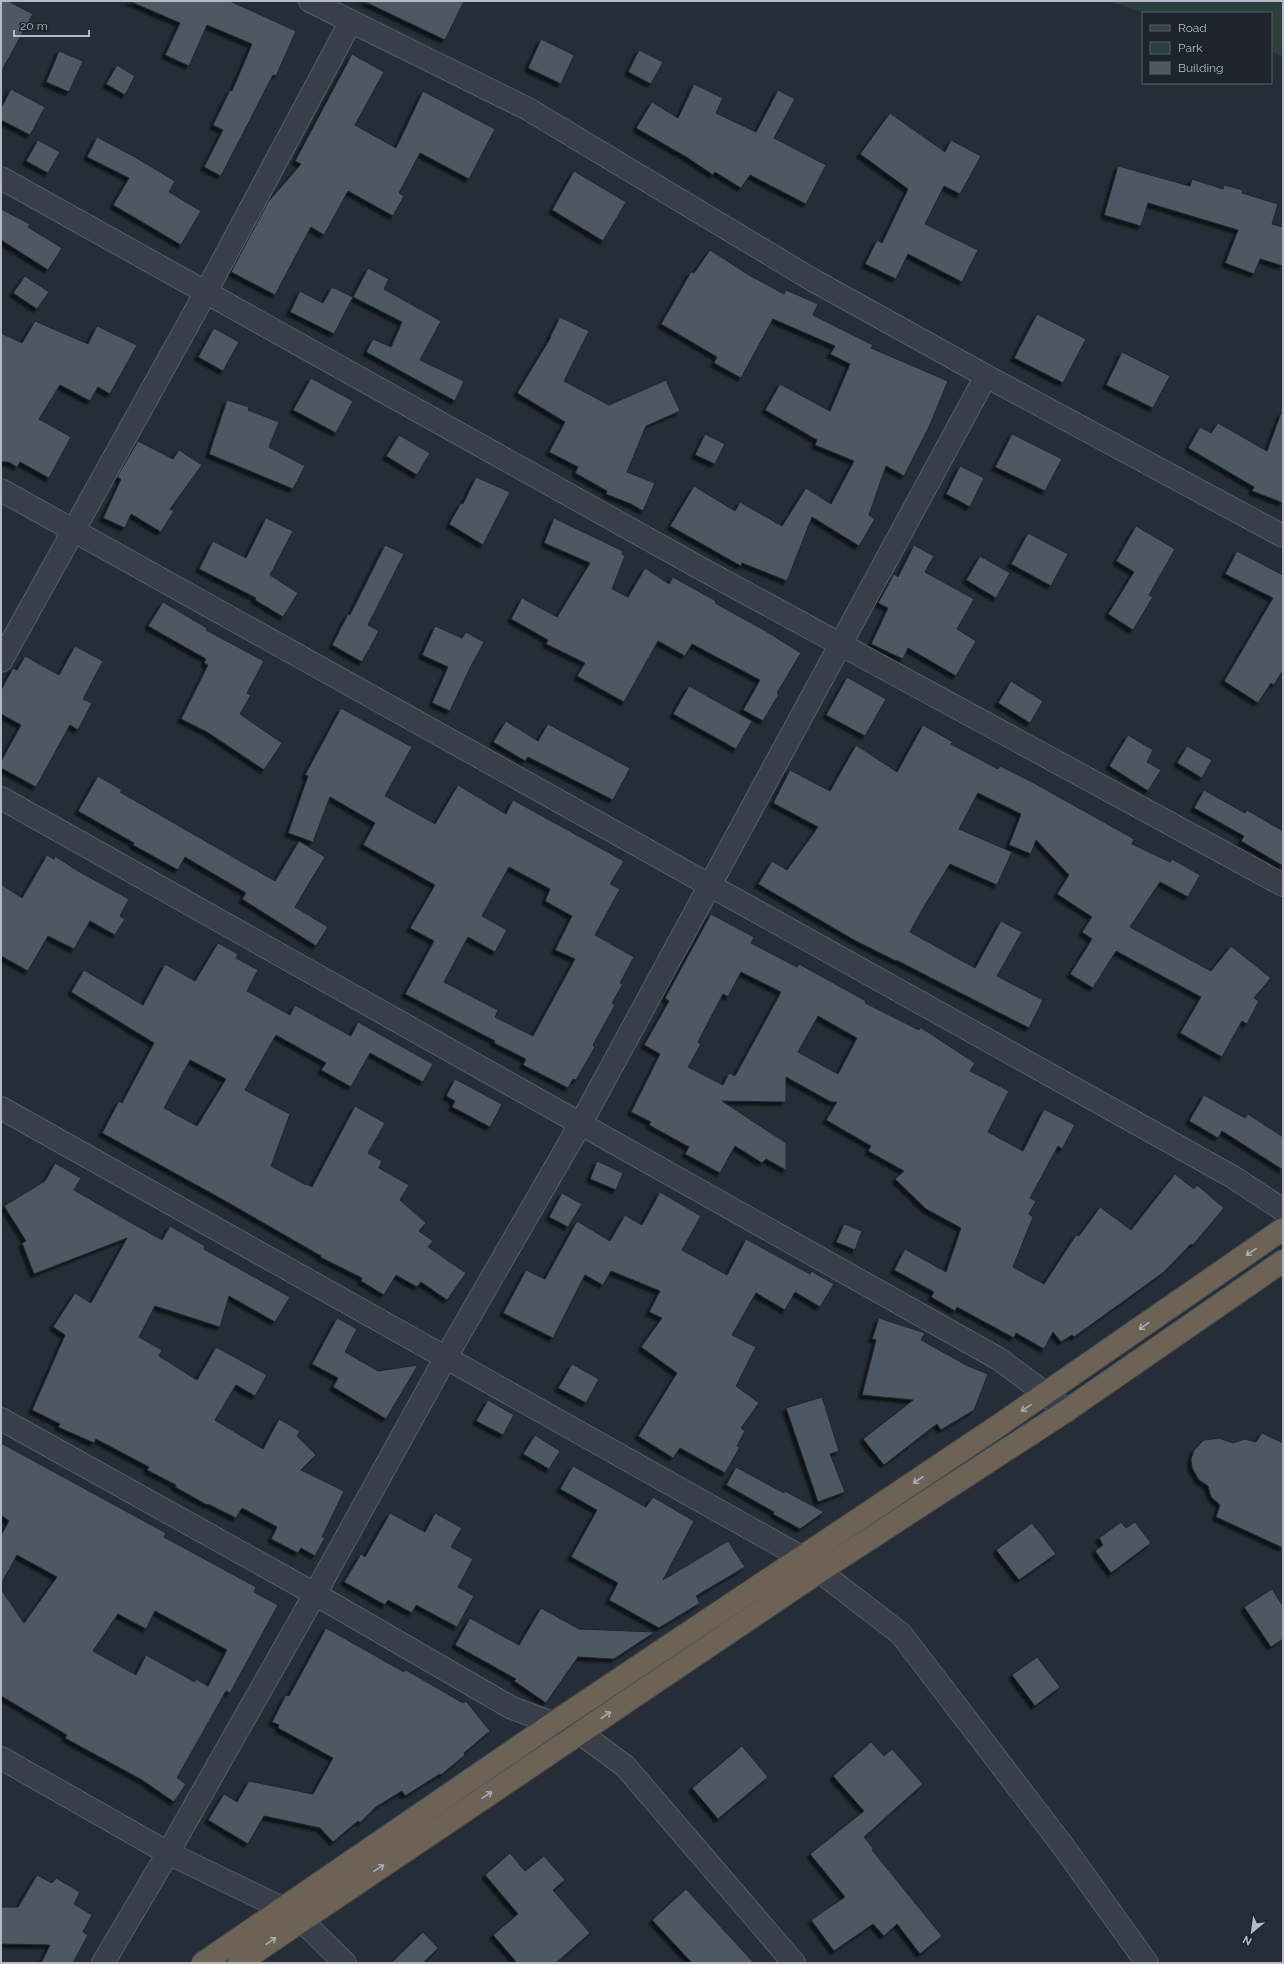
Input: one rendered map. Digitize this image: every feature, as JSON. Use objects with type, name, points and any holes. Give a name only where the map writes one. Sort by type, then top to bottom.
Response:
[{"type":"highway","points":[[203,1963],[552,1724],[1046,1394],[1283,1229]]},
{"type":"highway","points":[[239,1963],[820,1571],[1066,1411],[1283,1261]]},
{"type":"street","points":[[310,1],[528,109],[812,279],[986,376],[1283,536]]},
{"type":"street","points":[[1,661],[206,292],[351,21]]},
{"type":"street","points":[[1,178],[842,644],[1283,885]]},
{"type":"street","points":[[103,1963],[168,1853],[315,1594],[446,1357],[581,1123],[711,886],[986,376]]},
{"type":"street","points":[[1,490],[1233,1177],[1283,1210]]},
{"type":"street","points":[[1,798],[999,1359],[1066,1411]]},
{"type":"street","points":[[1,1108],[800,1557],[820,1571],[901,1634],[1064,1846],[1147,1963]]},
{"type":"street","points":[[1,1418],[315,1594],[512,1708],[552,1724],[580,1732],[625,1766],[794,1963]]},
{"type":"street","points":[[1,1758],[168,1853],[282,1908],[301,1920],[345,1963]]},
{"type":"green space","points":[[1108,1],[1283,1],[1283,56],[1272,52],[1272,12],[1144,12]]},
{"type":"building","points":[[1,1],[8,1],[33,14],[1,72]]},
{"type":"building","points":[[129,1],[230,1],[296,31],[276,76],[273,75],[221,176],[204,167],[223,130],[213,125],[230,90],[232,91],[252,44],[207,25],[189,66],[165,55],[180,23]]},
{"type":"building","points":[[363,1],[464,1],[445,40]]},
{"type":"building","points":[[541,39],[574,55],[561,84],[528,68]]},
{"type":"building","points":[[639,50],[663,62],[651,84],[628,72]]},
{"type":"building","points":[[59,51],[83,61],[69,92],[46,82]]},
{"type":"building","points":[[352,54],[384,72],[355,125],[396,148],[423,91],[495,129],[469,179],[420,153],[399,193],[404,196],[393,216],[348,191],[324,235],[311,227],[275,295],[231,272],[268,202],[301,164],[295,161]]},
{"type":"building","points":[[117,65],[135,76],[125,95],[106,84]]},
{"type":"building","points":[[694,84],[723,98],[716,113],[756,132],[778,90],[795,99],[774,138],[826,165],[806,204],[750,175],[741,188],[715,172],[713,175],[688,158],[636,128],[652,102],[678,118]]},
{"type":"building","points":[[11,89],[45,107],[30,135],[1,120],[1,108]]},
{"type":"building","points":[[890,113],[945,152],[951,140],[981,156],[960,194],[944,186],[925,224],[978,250],[962,282],[908,254],[896,279],[865,264],[877,240],[882,243],[908,189],[860,154]]},
{"type":"building","points":[[97,137],[135,157],[175,181],[169,192],[201,211],[181,245],[113,205],[129,178],[87,157]]},
{"type":"building","points":[[38,140],[60,152],[48,173],[26,161]]},
{"type":"building","points":[[1118,166],[1190,186],[1192,179],[1223,189],[1224,185],[1243,190],[1242,193],[1278,204],[1272,224],[1283,227],[1283,266],[1260,259],[1254,274],[1225,263],[1238,230],[1148,203],[1141,226],[1104,215]]},
{"type":"building","points":[[574,171],[626,202],[603,241],[552,210]]},
{"type":"building","points":[[1,209],[30,224],[28,227],[62,248],[48,270],[1,240]]},
{"type":"building","points":[[710,250],[749,275],[784,294],[786,290],[818,304],[813,315],[873,345],[871,348],[948,381],[929,427],[904,476],[886,466],[869,515],[875,519],[859,546],[812,517],[787,581],[742,563],[741,566],[670,526],[694,486],[735,511],[740,502],[782,526],[806,488],[831,504],[854,461],[815,445],[817,440],[765,410],[780,384],[830,411],[850,364],[830,354],[835,346],[773,319],[741,378],[714,363],[717,357],[661,324],[691,272],[694,273]]},
{"type":"building","points":[[368,268],[389,279],[384,289],[441,321],[420,360],[464,381],[455,401],[366,352],[373,339],[391,347],[402,322],[353,297]]},
{"type":"building","points":[[25,276],[49,292],[37,309],[13,293]]},
{"type":"building","points":[[332,287],[353,297],[334,334],[290,312],[300,291],[323,303]]},
{"type":"building","points":[[1037,314],[1086,339],[1063,383],[1014,358]]},
{"type":"building","points":[[560,317],[589,331],[564,381],[609,405],[666,380],[680,411],[646,426],[627,472],[655,483],[643,511],[631,504],[606,494],[607,491],[575,473],[578,467],[549,452],[565,422],[517,393],[551,337]]},
{"type":"building","points":[[35,321],[88,344],[97,326],[137,345],[110,394],[98,387],[90,401],[60,385],[39,419],[71,437],[49,478],[20,462],[17,467],[8,462],[1,462],[1,333],[22,343]]},
{"type":"building","points":[[214,328],[239,342],[223,371],[198,357]]},
{"type":"building","points":[[1122,352],[1170,376],[1153,408],[1106,385]]},
{"type":"building","points":[[311,378],[353,401],[336,433],[293,410]]},
{"type":"building","points":[[227,400],[249,407],[248,410],[279,422],[269,447],[305,466],[293,489],[209,454]]},
{"type":"building","points":[[1281,413],[1283,413],[1283,503],[1252,491],[1254,487],[1188,448],[1200,427],[1211,433],[1218,423],[1267,451]]},
{"type":"building","points":[[705,434],[725,444],[715,464],[695,455]]},
{"type":"building","points":[[1012,434],[1062,459],[1045,491],[995,467]]},
{"type":"building","points":[[399,435],[430,453],[417,475],[386,456]]},
{"type":"building","points":[[138,441],[173,459],[179,450],[202,465],[170,509],[174,511],[161,532],[131,514],[125,528],[103,518],[121,479],[117,477]]},
{"type":"building","points":[[960,466],[984,478],[970,507],[946,494]]},
{"type":"building","points":[[476,477],[510,492],[483,545],[449,524],[461,503],[463,504]]},
{"type":"building","points":[[266,518],[293,531],[270,575],[298,593],[283,617],[255,600],[256,598],[199,569],[213,541],[246,558]]},
{"type":"building","points":[[554,518],[623,551],[622,554],[625,556],[612,589],[628,597],[645,568],[669,584],[673,577],[716,601],[715,603],[764,630],[801,653],[777,693],[779,694],[763,721],[743,710],[760,680],[692,644],[685,656],[658,641],[624,702],[577,676],[585,663],[546,644],[548,640],[511,619],[522,598],[557,617],[590,563],[544,543]]},
{"type":"building","points":[[1136,526],[1175,549],[1149,595],[1153,597],[1133,630],[1108,614],[1134,572],[1116,561]]},
{"type":"building","points":[[1028,533],[1068,554],[1051,586],[1011,564]]},
{"type":"building","points":[[385,545],[404,554],[368,625],[379,631],[362,662],[332,645],[348,614],[350,615]]},
{"type":"building","points":[[914,545],[934,556],[925,572],[974,599],[957,629],[976,641],[956,676],[908,648],[903,659],[871,644],[888,608],[878,603],[894,574],[898,577]]},
{"type":"building","points":[[1237,551],[1283,575],[1283,670],[1274,685],[1271,683],[1258,703],[1224,681],[1273,598],[1225,574]]},
{"type":"building","points":[[980,556],[1010,573],[996,598],[966,580]]},
{"type":"building","points":[[163,602],[207,628],[206,630],[264,661],[247,693],[251,695],[240,714],[282,743],[264,770],[207,732],[181,719],[208,665],[204,663],[206,659],[148,626]]},
{"type":"building","points":[[435,626],[462,638],[466,632],[484,642],[450,711],[432,703],[448,667],[422,655]]},
{"type":"building","points":[[75,646],[103,661],[83,699],[92,703],[78,730],[70,725],[36,787],[1,768],[1,761],[21,725],[1,714],[1,690],[13,668],[17,670],[25,656],[59,675]]},
{"type":"building","points":[[847,677],[886,699],[865,736],[826,715]]},
{"type":"building","points":[[1011,681],[1043,701],[1030,723],[998,703]]},
{"type":"building","points":[[689,686],[752,721],[736,749],[673,714]]},
{"type":"building","points":[[341,708],[412,747],[385,796],[435,824],[458,785],[506,814],[513,800],[624,861],[610,884],[620,889],[595,935],[634,957],[620,983],[623,984],[612,1003],[615,1005],[593,1045],[595,1047],[576,1080],[573,1079],[568,1088],[523,1065],[526,1059],[494,1043],[495,1041],[405,994],[434,941],[410,928],[435,885],[363,845],[375,823],[330,797],[313,842],[288,833],[308,776],[305,775]],"holes":[[[509,867],[550,889],[545,901],[572,916],[555,950],[575,959],[533,1036],[495,1017],[498,1010],[444,982],[468,937],[495,952],[507,930],[482,916]]]},
{"type":"building","points":[[506,721],[538,741],[548,724],[630,768],[613,800],[528,757],[525,761],[493,742]]},
{"type":"building","points":[[923,725],[953,742],[951,744],[998,769],[1000,766],[1034,783],[1134,839],[1132,844],[1170,862],[1172,859],[1200,875],[1188,897],[1160,882],[1130,927],[1211,971],[1231,946],[1271,978],[1254,998],[1259,1001],[1247,1024],[1242,1021],[1222,1057],[1180,1033],[1201,997],[1116,951],[1093,988],[1070,974],[1092,939],[1082,932],[1092,917],[1057,894],[1069,875],[1036,840],[1031,854],[1009,845],[1021,814],[978,793],[959,829],[1012,852],[997,885],[950,864],[910,932],[975,968],[1001,921],[1022,932],[997,976],[1043,1000],[1029,1028],[854,940],[758,884],[772,861],[787,870],[818,827],[773,803],[790,770],[830,791],[856,745],[897,772]]},
{"type":"building","points":[[1128,735],[1153,750],[1147,762],[1161,770],[1148,791],[1109,766]]},
{"type":"building","points":[[1187,746],[1212,760],[1202,778],[1177,763]]},
{"type":"building","points":[[98,776],[122,790],[120,792],[275,881],[299,841],[325,857],[295,907],[328,927],[316,946],[242,899],[246,893],[185,857],[178,870],[133,845],[134,843],[78,811]]},
{"type":"building","points":[[1204,790],[1245,813],[1247,810],[1283,831],[1283,866],[1241,841],[1244,836],[1194,808]]},
{"type":"building","points":[[47,855],[54,859],[55,856],[78,871],[129,899],[120,916],[125,919],[115,935],[90,921],[74,949],[48,936],[28,971],[1,956],[1,884],[22,898]]},
{"type":"building","points":[[711,914],[754,937],[751,943],[797,967],[799,964],[866,1001],[865,1003],[919,1030],[920,1027],[975,1063],[970,1071],[1009,1091],[988,1132],[1023,1151],[1044,1109],[1075,1125],[1062,1149],[1058,1146],[1030,1198],[1036,1201],[1029,1214],[1033,1217],[1013,1267],[1044,1284],[1076,1235],[1079,1236],[1100,1207],[1131,1230],[1175,1174],[1194,1189],[1197,1185],[1224,1208],[1193,1245],[1191,1244],[1164,1272],[1074,1337],[1072,1335],[1061,1342],[1053,1332],[1044,1349],[1016,1333],[1014,1338],[957,1307],[955,1311],[931,1297],[934,1292],[894,1270],[905,1249],[946,1272],[961,1228],[926,1209],[895,1179],[904,1171],[868,1151],[871,1146],[826,1120],[837,1102],[831,1102],[786,1077],[786,1102],[722,1101],[786,1143],[786,1170],[766,1159],[762,1163],[735,1146],[720,1173],[685,1154],[689,1147],[649,1125],[651,1122],[631,1112],[660,1054],[644,1045],[669,1001],[665,998]],"holes":[[[741,972],[781,992],[735,1076],[729,1073],[723,1085],[688,1067],[701,1044],[698,1042],[723,994],[728,997]],[[818,1016],[857,1038],[838,1074],[798,1052]]]},
{"type":"building","points":[[218,943],[238,954],[236,958],[258,970],[247,991],[290,1015],[295,1005],[351,1036],[358,1022],[433,1064],[423,1082],[370,1053],[351,1087],[321,1070],[326,1063],[276,1035],[245,1090],[290,1114],[271,1166],[312,1187],[355,1106],[385,1123],[368,1153],[382,1161],[379,1168],[409,1185],[400,1200],[426,1223],[419,1231],[433,1241],[428,1247],[466,1273],[447,1300],[421,1282],[417,1287],[396,1275],[384,1295],[361,1281],[362,1278],[320,1257],[321,1256],[220,1198],[102,1133],[119,1101],[122,1103],[154,1043],[71,992],[84,970],[143,1005],[165,964],[195,981]],"holes":[[[190,1060],[226,1079],[197,1126],[164,1108]]]},
{"type":"building","points":[[455,1079],[502,1104],[490,1127],[452,1107],[455,1101],[446,1096]]},
{"type":"building","points":[[1204,1095],[1245,1118],[1248,1114],[1283,1137],[1283,1170],[1222,1131],[1218,1138],[1189,1121]]},
{"type":"building","points":[[597,1161],[623,1173],[616,1190],[590,1179]]},
{"type":"building","points":[[55,1163],[81,1178],[74,1190],[107,1209],[162,1240],[170,1226],[205,1246],[204,1249],[290,1297],[275,1322],[229,1296],[220,1327],[155,1306],[139,1337],[162,1350],[159,1356],[197,1380],[216,1347],[267,1375],[255,1396],[236,1385],[215,1420],[263,1449],[279,1419],[300,1431],[297,1436],[316,1455],[301,1470],[344,1491],[322,1537],[325,1538],[315,1556],[301,1548],[298,1553],[271,1539],[277,1527],[242,1508],[236,1518],[208,1504],[207,1505],[175,1487],[176,1485],[147,1470],[149,1467],[96,1439],[94,1443],[58,1427],[60,1424],[32,1410],[65,1335],[53,1327],[75,1293],[91,1303],[127,1238],[34,1274],[22,1243],[26,1241],[4,1206],[45,1181]]},
{"type":"building","points":[[660,1192],[701,1216],[682,1250],[727,1275],[746,1239],[810,1274],[811,1271],[834,1284],[820,1307],[795,1292],[785,1310],[756,1293],[732,1335],[756,1347],[736,1386],[759,1403],[741,1428],[745,1431],[737,1446],[740,1447],[725,1473],[680,1448],[673,1458],[638,1436],[677,1373],[641,1347],[662,1318],[649,1312],[660,1291],[611,1271],[603,1285],[585,1275],[553,1338],[503,1313],[526,1270],[545,1279],[577,1221],[610,1241],[625,1215],[642,1225]]},
{"type":"building","points":[[562,1193],[582,1204],[568,1227],[549,1217]]},
{"type":"building","points":[[844,1224],[862,1231],[855,1250],[836,1242]]},
{"type":"building","points":[[337,1318],[357,1329],[345,1352],[378,1371],[418,1365],[386,1419],[333,1387],[338,1378],[312,1364]]},
{"type":"building","points":[[879,1318],[925,1333],[921,1340],[968,1366],[988,1374],[974,1410],[941,1430],[937,1424],[884,1465],[863,1439],[913,1400],[862,1395],[876,1340],[872,1339]]},
{"type":"building","points":[[572,1364],[599,1379],[586,1403],[558,1388]]},
{"type":"building","points":[[822,1397],[839,1451],[830,1454],[845,1492],[818,1502],[786,1408]]},
{"type":"building","points":[[488,1400],[514,1415],[503,1435],[476,1421]]},
{"type":"building","points":[[1262,1433],[1283,1443],[1283,1548],[1216,1517],[1220,1505],[1211,1497],[1208,1486],[1199,1480],[1192,1468],[1191,1459],[1194,1450],[1204,1440],[1219,1438],[1233,1443],[1245,1439],[1256,1442]]},
{"type":"building","points":[[535,1435],[560,1451],[549,1469],[523,1454]]},
{"type":"building","points":[[1,1443],[166,1533],[164,1537],[256,1587],[254,1592],[278,1605],[230,1693],[226,1691],[177,1778],[186,1784],[174,1802],[142,1780],[65,1738],[67,1735],[1,1696],[1,1589],[24,1623],[57,1577],[17,1555],[1,1584],[1,1535],[9,1521],[1,1515]],"holes":[[[155,1611],[227,1650],[208,1686],[196,1679],[195,1682],[146,1655],[136,1675],[93,1651],[118,1614],[146,1629]]]},
{"type":"building","points":[[573,1466],[646,1507],[653,1497],[694,1521],[663,1580],[728,1541],[745,1567],[696,1596],[700,1603],[659,1628],[609,1600],[618,1583],[571,1557],[597,1510],[560,1489]]},
{"type":"building","points":[[736,1467],[784,1493],[785,1491],[824,1512],[800,1529],[773,1514],[774,1512],[726,1485]]},
{"type":"building","points":[[390,1513],[425,1532],[435,1513],[462,1528],[451,1547],[473,1559],[458,1587],[474,1596],[457,1627],[416,1605],[412,1613],[388,1600],[385,1605],[344,1582],[361,1554],[365,1557]]},
{"type":"building","points":[[1121,1522],[1126,1528],[1135,1522],[1151,1543],[1111,1573],[1095,1551],[1103,1545],[1099,1538]]},
{"type":"building","points":[[1032,1523],[1056,1554],[1019,1580],[996,1550]]},
{"type":"building","points":[[1272,1589],[1283,1606],[1283,1639],[1271,1647],[1244,1607]]},
{"type":"building","points":[[541,1608],[579,1629],[655,1632],[614,1659],[578,1657],[546,1703],[514,1681],[516,1679],[455,1645],[470,1618],[519,1645]]},
{"type":"building","points":[[326,1628],[404,1672],[406,1670],[463,1703],[466,1701],[490,1731],[441,1775],[440,1774],[405,1796],[402,1791],[376,1807],[360,1823],[358,1821],[333,1842],[320,1828],[264,1816],[248,1844],[208,1820],[224,1794],[237,1802],[249,1781],[313,1794],[333,1758],[278,1728],[279,1725],[272,1722],[286,1695],[289,1696]]},
{"type":"building","points":[[1037,1657],[1060,1687],[1035,1706],[1012,1675]]},
{"type":"building","points":[[871,1742],[884,1756],[892,1749],[923,1784],[864,1837],[873,1848],[872,1850],[942,1936],[920,1954],[897,1924],[884,1936],[873,1924],[834,1951],[811,1920],[845,1897],[810,1854],[864,1811],[833,1776]]},
{"type":"building","points":[[742,1746],[768,1777],[718,1819],[692,1788]]},
{"type":"building","points":[[510,1853],[525,1871],[544,1856],[565,1880],[553,1890],[590,1933],[556,1963],[517,1963],[493,1935],[518,1914],[485,1875]]},
{"type":"building","points":[[37,1875],[52,1883],[56,1878],[80,1892],[74,1904],[92,1915],[83,1932],[88,1935],[73,1963],[41,1963],[50,1945],[1,1944],[1,1907],[18,1907]]},
{"type":"building","points":[[686,1889],[754,1963],[692,1963],[652,1920]]},
{"type":"building","points":[[423,1932],[438,1948],[423,1963],[391,1963]]}]
